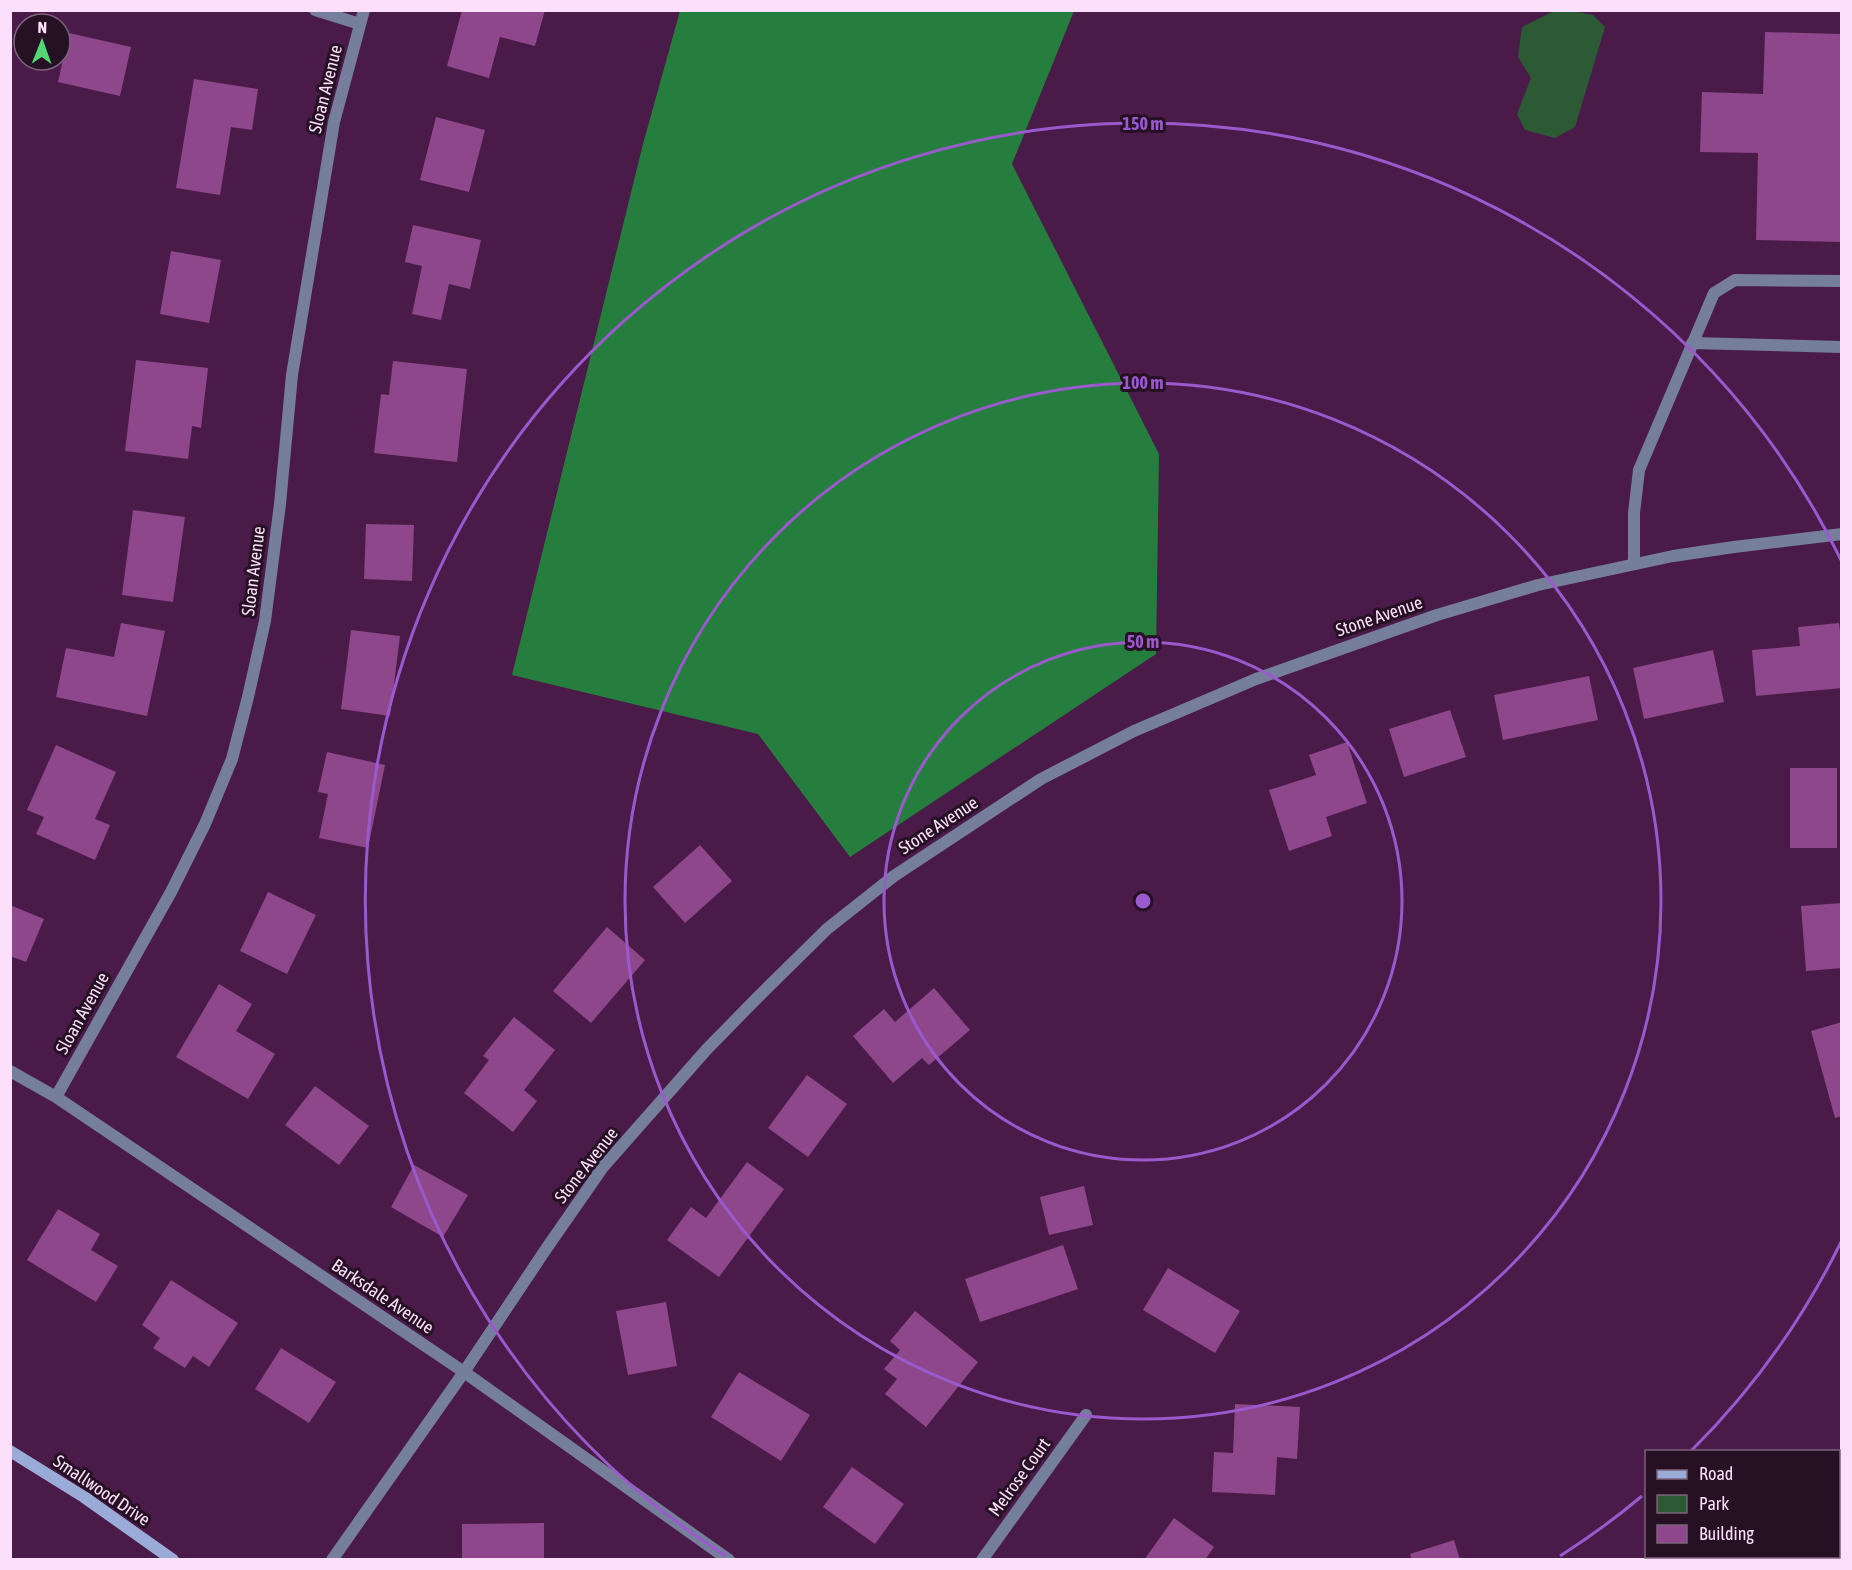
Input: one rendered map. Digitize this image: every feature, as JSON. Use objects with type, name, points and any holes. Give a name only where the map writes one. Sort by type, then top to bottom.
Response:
[{"type":"main road","name":"Smallwood Drive","points":[[10,1451],[84,1497],[173,1560]]},
{"type":"street","points":[[315,10],[360,24]]},
{"type":"street","name":"Sloan Avenue","points":[[56,1097],[171,892],[205,824],[232,759],[266,621],[292,375],[334,122],[364,10]]},
{"type":"street","points":[[1634,564],[1634,513],[1639,470],[1713,292],[1734,280],[1842,281]]},
{"type":"street","points":[[1692,343],[1842,347]]},
{"type":"street","name":"Stone Avenue","points":[[332,1560],[464,1372],[603,1167],[707,1049],[759,996],[827,929],[894,876],[1041,779],[1134,731],[1256,679],[1437,615],[1538,585],[1634,564],[1734,547],[1842,534]]},
{"type":"street","name":"Barksdale Avenue","points":[[10,1071],[56,1097],[464,1372],[729,1560]]},
{"type":"street","name":"Melrose Court","points":[[982,1560],[1086,1415]]},
{"type":"green space","points":[[680,11],[1074,11],[1012,164],[1159,454],[1156,654],[850,857],[758,734],[512,675],[643,144]]},
{"type":"green space","points":[[1554,11],[1572,11],[1593,15],[1605,27],[1575,127],[1555,138],[1525,130],[1517,114],[1531,78],[1518,57],[1522,27]]},
{"type":"building","points":[[462,10],[545,10],[535,46],[500,37],[489,78],[447,66]]},
{"type":"building","points":[[1765,32],[1842,34],[1842,242],[1756,240],[1758,153],[1700,152],[1702,92],[1763,94]]},
{"type":"building","points":[[72,34],[131,47],[120,96],[58,82],[60,72],[72,72]]},
{"type":"building","points":[[194,79],[258,89],[252,130],[231,127],[220,195],[176,188]]},
{"type":"building","points":[[436,117],[485,130],[469,192],[420,180]]},
{"type":"building","points":[[413,225],[481,240],[470,289],[449,284],[441,320],[412,314],[422,266],[405,262]]},
{"type":"building","points":[[171,251],[221,260],[209,323],[160,314]]},
{"type":"building","points":[[136,360],[208,368],[201,428],[192,426],[188,459],[125,451]]},
{"type":"building","points":[[393,361],[467,369],[457,462],[374,453],[381,394],[389,395]]},
{"type":"building","points":[[133,510],[185,517],[173,602],[122,595]]},
{"type":"building","points":[[366,524],[414,525],[412,581],[364,579]]},
{"type":"building","points":[[121,623],[165,631],[147,716],[56,697],[66,648],[114,657]]},
{"type":"building","points":[[1839,623],[1842,648],[1842,688],[1756,696],[1752,650],[1800,646],[1798,627]]},
{"type":"building","points":[[351,630],[400,636],[390,716],[341,709]]},
{"type":"building","points":[[1713,650],[1724,702],[1644,719],[1633,668]]},
{"type":"building","points":[[1589,676],[1598,720],[1503,740],[1494,695]]},
{"type":"building","points":[[1450,710],[1466,757],[1404,777],[1389,729]]},
{"type":"building","points":[[1347,742],[1367,803],[1326,817],[1332,836],[1289,851],[1269,790],[1316,775],[1309,755]]},
{"type":"building","points":[[56,745],[116,772],[95,819],[110,825],[95,860],[36,834],[44,817],[27,810]]},
{"type":"building","points":[[327,752],[385,765],[368,848],[319,838],[328,794],[318,792]]},
{"type":"building","points":[[1790,768],[1837,768],[1837,848],[1790,848]]},
{"type":"building","points":[[700,845],[732,881],[685,923],[653,887]]},
{"type":"building","points":[[268,892],[316,915],[287,974],[240,951]]},
{"type":"building","points":[[1842,903],[1842,968],[1806,971],[1801,906]]},
{"type":"building","points":[[10,905],[44,919],[26,962],[10,956]]},
{"type":"building","points":[[607,927],[645,960],[591,1023],[553,991]]},
{"type":"building","points":[[219,984],[252,1004],[236,1031],[275,1054],[248,1099],[176,1057]]},
{"type":"building","points":[[934,988],[970,1030],[929,1065],[922,1058],[893,1083],[853,1036],[884,1009],[895,1022]]},
{"type":"building","points":[[514,1017],[555,1050],[524,1090],[537,1101],[513,1132],[464,1093],[489,1060],[483,1056]]},
{"type":"building","points":[[1842,1022],[1842,1116],[1835,1118],[1811,1031]]},
{"type":"building","points":[[807,1075],[847,1104],[808,1157],[768,1128]]},
{"type":"building","points":[[315,1086],[369,1126],[339,1165],[285,1125]]},
{"type":"building","points":[[747,1162],[784,1189],[719,1277],[667,1240],[691,1207],[706,1218]]},
{"type":"building","points":[[414,1165],[468,1195],[443,1237],[391,1207]]},
{"type":"building","points":[[1084,1186],[1093,1225],[1049,1235],[1040,1197]]},
{"type":"building","points":[[58,1209],[100,1234],[91,1250],[118,1266],[96,1302],[27,1260]]},
{"type":"building","points":[[1063,1245],[1078,1289],[980,1322],[965,1279]]},
{"type":"building","points":[[1168,1268],[1240,1311],[1215,1353],[1143,1310]]},
{"type":"building","points":[[171,1280],[238,1323],[209,1367],[193,1356],[185,1368],[153,1348],[160,1338],[142,1325]]},
{"type":"building","points":[[666,1302],[677,1366],[628,1375],[616,1311]]},
{"type":"building","points":[[915,1311],[978,1362],[926,1427],[885,1394],[897,1379],[884,1369],[900,1350],[890,1341]]},
{"type":"building","points":[[281,1348],[336,1382],[309,1423],[255,1389]]},
{"type":"building","points":[[739,1372],[810,1415],[781,1461],[711,1417]]},
{"type":"building","points":[[1235,1404],[1300,1407],[1297,1459],[1277,1457],[1275,1495],[1212,1492],[1214,1452],[1233,1453]]},
{"type":"building","points":[[852,1467],[904,1504],[875,1544],[823,1507]]},
{"type":"building","points":[[1174,1518],[1214,1547],[1205,1560],[1144,1560]]},
{"type":"building","points":[[544,1523],[544,1560],[462,1560],[462,1524]]},
{"type":"building","points":[[1454,1540],[1460,1560],[1412,1560],[1410,1554]]}]
